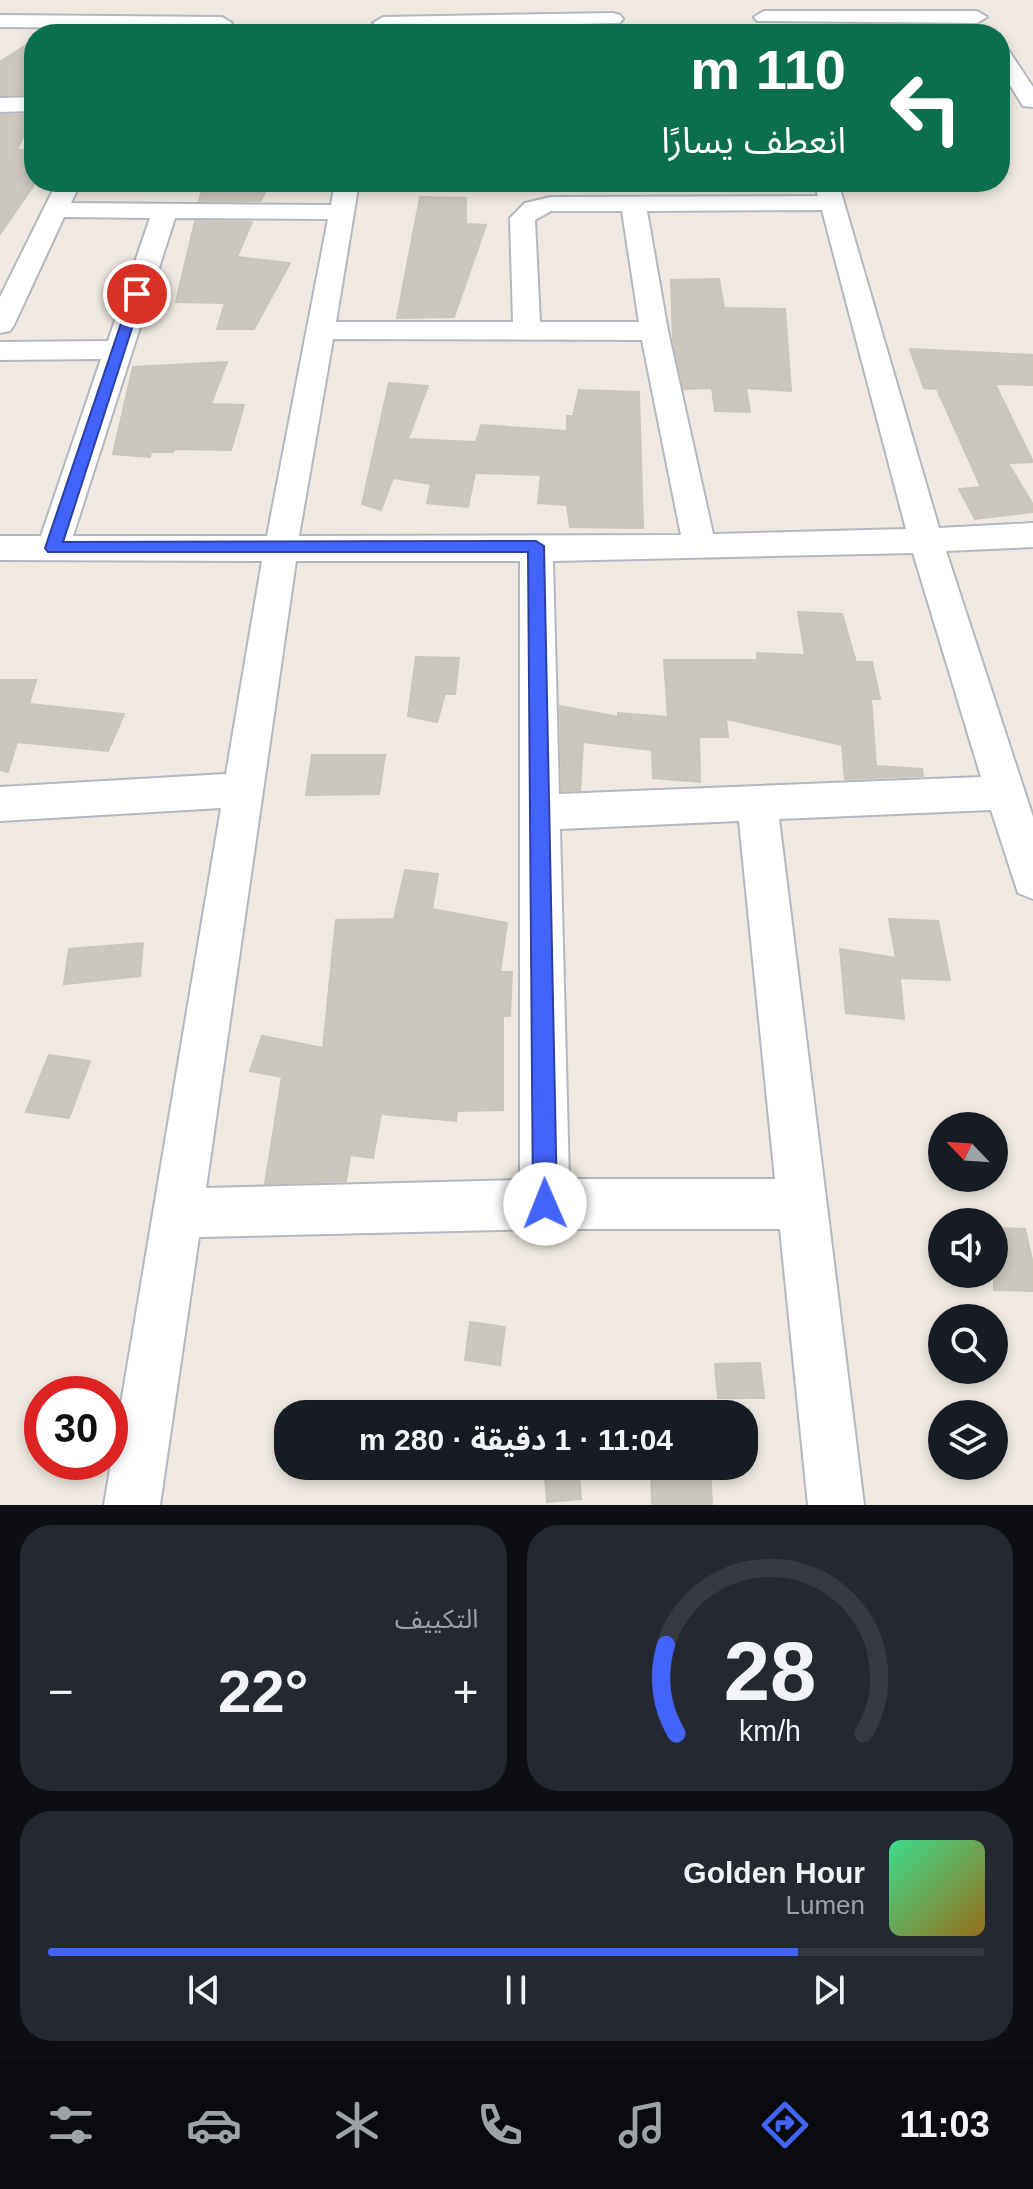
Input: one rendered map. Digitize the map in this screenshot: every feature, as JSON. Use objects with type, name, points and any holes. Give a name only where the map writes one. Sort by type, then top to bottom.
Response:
[{"type":"street","points":[[132,21],[141,0]]},
{"type":"street","points":[[222,24],[230,0]]},
{"type":"street","points":[[383,0],[383,24]]},
{"type":"street","points":[[764,17],[886,9],[977,17]]},
{"type":"street","points":[[419,24],[518,10],[613,18]]},
{"type":"street","points":[[0,21],[165,24]]},
{"type":"street","points":[[1010,56],[1033,57]]},
{"type":"street","points":[[1010,67],[1032,101]]},
{"type":"street","points":[[1010,101],[1032,101]]},
{"type":"street","points":[[0,105],[24,104]]},
{"type":"street","points":[[0,325],[64,192]]},
{"type":"street","points":[[527,332],[522,218],[534,208],[551,204],[633,204],[830,192],[926,541],[1003,793],[1033,880]]},
{"type":"street","points":[[56,210],[165,210],[343,197],[281,547],[132,1505]]},
{"type":"street","points":[[633,204],[654,331],[699,544]]},
{"type":"street","points":[[53,548],[165,210]]},
{"type":"street","points":[[319,330],[654,331]]},
{"type":"street","points":[[0,351],[118,350]]},
{"type":"street","points":[[0,548],[699,544],[926,541],[1033,535]]},
{"type":"street","points":[[536,546],[545,1204]]},
{"type":"street","points":[[0,804],[243,790]]},
{"type":"street","points":[[539,812],[1003,793]]},
{"type":"street","points":[[757,802],[836,1505]]},
{"type":"street","points":[[178,1213],[545,1204],[803,1204]]},
{"type":"building","points":[[24,46],[24,94],[0,95],[0,62]]},
{"type":"building","points":[[24,114],[24,135],[17,150],[24,150],[24,192],[29,192],[0,234],[0,115]]},
{"type":"building","points":[[201,192],[265,192],[261,201],[199,201]]},
{"type":"building","points":[[420,197],[466,198],[466,224],[486,225],[454,317],[397,318]]},
{"type":"building","points":[[195,221],[252,222],[237,257],[290,263],[254,329],[217,329],[225,303],[176,302]]},
{"type":"building","points":[[719,279],[724,308],[785,309],[791,391],[746,388],[750,412],[715,411],[712,388],[684,389],[673,340],[671,280]]},
{"type":"building","points":[[910,349],[1033,355],[1033,385],[995,384],[1033,462],[1008,463],[1033,505],[1033,512],[975,519],[959,489],[981,487],[937,389],[924,388]]},
{"type":"building","points":[[227,362],[211,404],[244,405],[231,450],[174,449],[173,452],[151,452],[150,457],[113,454],[133,367]]},
{"type":"building","points":[[389,383],[428,386],[408,439],[476,442],[481,425],[567,431],[567,416],[573,416],[579,390],[639,392],[643,528],[570,527],[567,505],[538,503],[541,475],[475,473],[468,507],[427,503],[431,484],[393,478],[381,510],[362,504]]},
{"type":"building","points":[[798,612],[842,614],[856,662],[872,662],[880,699],[871,699],[876,766],[922,769],[923,776],[845,779],[842,745],[726,719],[728,737],[699,737],[700,782],[653,778],[652,750],[583,742],[580,790],[562,791],[560,706],[618,717],[618,713],[668,717],[664,660],[757,660],[757,653],[805,655]]},
{"type":"building","points":[[416,657],[459,658],[455,694],[445,694],[437,722],[408,716]]},
{"type":"building","points":[[0,680],[36,680],[29,704],[124,714],[108,751],[17,742],[8,772],[0,770]]},
{"type":"building","points":[[312,755],[385,755],[379,794],[306,795]]},
{"type":"building","points":[[405,870],[438,874],[432,909],[507,923],[500,972],[512,972],[510,1016],[503,1016],[503,1110],[457,1111],[456,1121],[381,1114],[373,1158],[350,1155],[346,1181],[265,1184],[282,1077],[250,1071],[262,1036],[323,1048],[336,920],[394,919]]},
{"type":"building","points":[[889,919],[938,921],[950,980],[900,978],[904,1019],[846,1013],[840,949],[896,958]]},
{"type":"building","points":[[143,943],[140,976],[64,984],[69,949]]},
{"type":"building","points":[[49,1055],[90,1061],[69,1118],[26,1112]]},
{"type":"building","points":[[1008,1228],[1025,1229],[1033,1264],[1033,1291],[994,1290],[1008,1288]]},
{"type":"building","points":[[470,1322],[505,1327],[500,1365],[465,1360]]},
{"type":"building","points":[[760,1363],[764,1398],[718,1398],[715,1364]]},
{"type":"building","points":[[545,1480],[579,1480],[581,1499],[547,1502]]},
{"type":"building","points":[[651,1480],[711,1480],[712,1505],[652,1504]]},
{"type":"route","points":[[137,294],[53,548],[536,546],[545,1204]]}]
